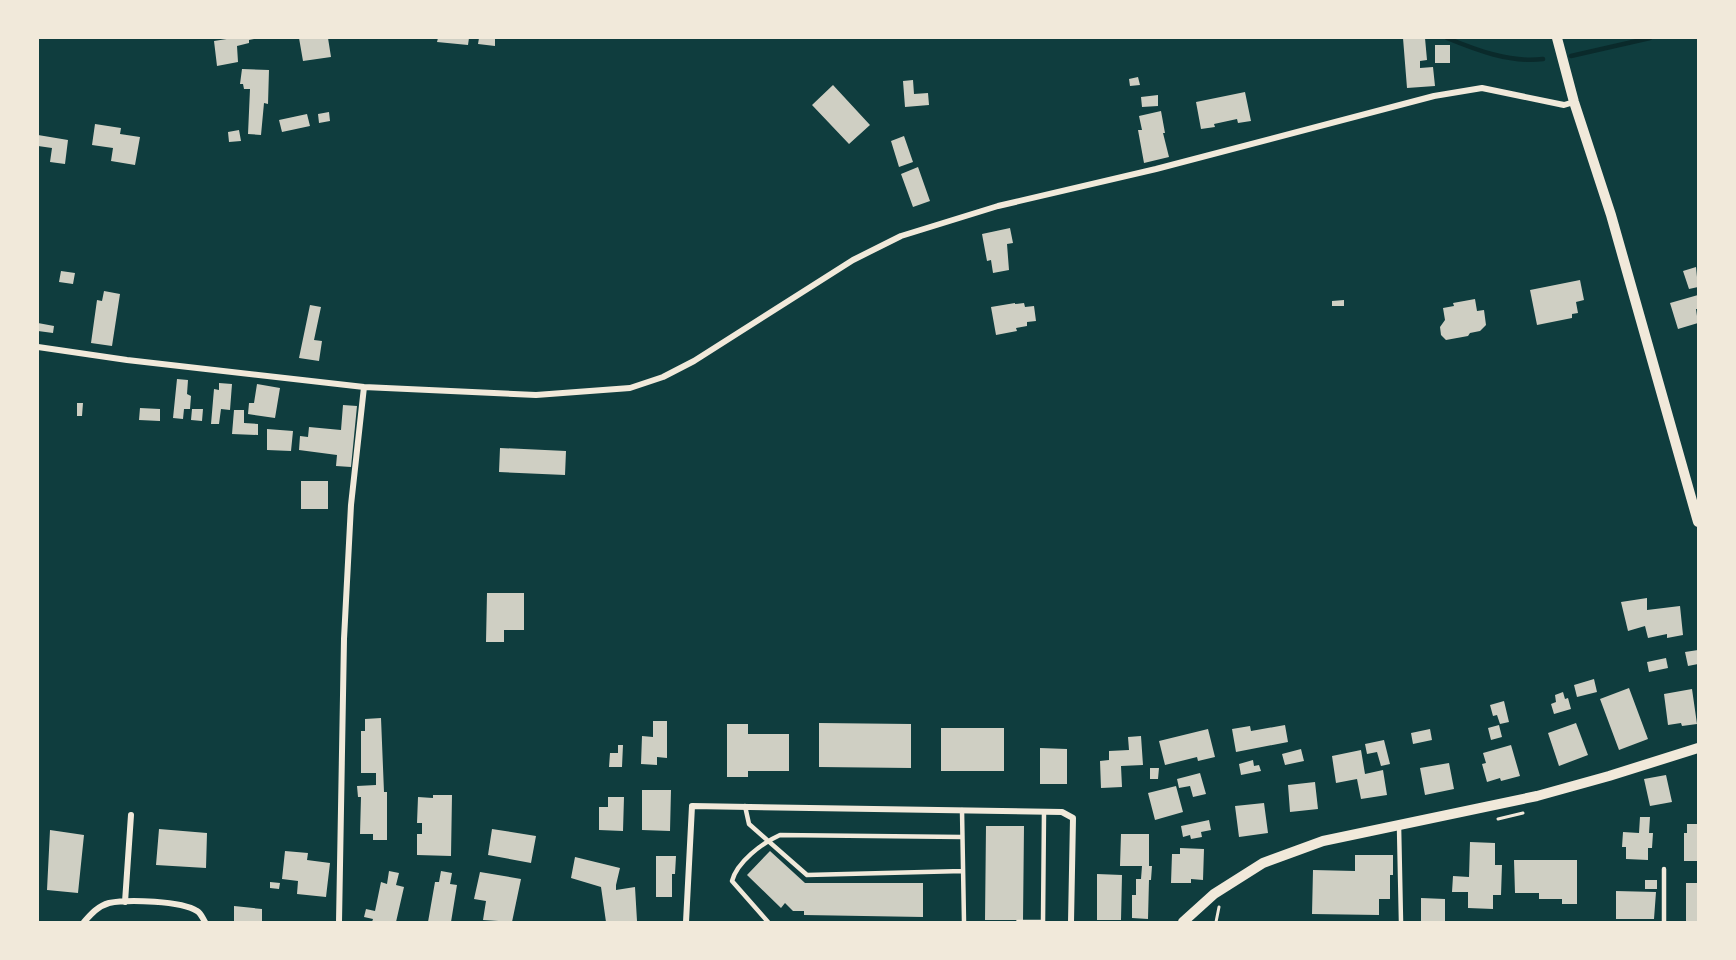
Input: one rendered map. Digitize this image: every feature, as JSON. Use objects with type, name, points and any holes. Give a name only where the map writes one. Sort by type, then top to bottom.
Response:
[{"type":"street","points":[[1559,38],[1574,102],[1611,215],[1698,522]]},
{"type":"street","points":[[38,347],[127,360],[364,387],[536,395],[630,388],[663,378],[694,361],[862,255],[901,236],[976,213],[1156,169],[1434,96],[1482,88],[1564,105],[1574,102]]},
{"type":"street","points":[[339,922],[344,639],[351,505],[364,387]]},
{"type":"street","points":[[1183,922],[1214,894],[1263,863],[1323,841],[1537,796],[1698,748]]},
{"type":"street","points":[[686,922],[692,806],[1062,812],[1073,818],[1071,922]]},
{"type":"street","points":[[125,902],[131,815]]},
{"type":"street","points":[[84,922],[94,911],[108,903],[125,902],[176,904],[198,911],[205,922]]},
{"type":"lane","points":[[745,807],[749,824],[807,875],[963,872]]},
{"type":"lane","points":[[962,810],[963,922]]},
{"type":"lane","points":[[1018,922],[1043,922],[1044,812]]},
{"type":"lane","points":[[1399,824],[1401,922]]},
{"type":"lane","points":[[768,922],[732,881],[735,871],[768,841],[780,835],[962,837]]},
{"type":"lane","points":[[1664,869],[1664,922]]},
{"type":"building","points":[[233,38],[254,39],[237,46],[238,62],[217,66],[214,41]]},
{"type":"building","points":[[299,38],[328,38],[331,57],[303,61]]},
{"type":"building","points":[[438,38],[469,38],[468,45],[437,42]]},
{"type":"building","points":[[479,38],[495,38],[495,46],[478,44]]},
{"type":"building","points":[[1403,38],[1425,38],[1427,60],[1420,61],[1420,68],[1433,67],[1435,86],[1407,88]]},
{"type":"building","points":[[1435,45],[1450,45],[1450,63],[1435,63]]},
{"type":"building","points":[[242,69],[269,70],[268,104],[264,103],[261,135],[248,134],[250,89],[244,89],[243,84],[240,84]]},
{"type":"building","points":[[1138,77],[1140,85],[1130,86],[1129,79]]},
{"type":"building","points":[[913,80],[914,94],[928,93],[929,105],[905,107],[903,81]]},
{"type":"building","points":[[833,85],[870,125],[849,144],[812,105]]},
{"type":"building","points":[[1245,92],[1251,121],[1238,123],[1237,119],[1214,124],[1215,127],[1201,129],[1196,102]]},
{"type":"building","points":[[1158,95],[1158,106],[1142,107],[1141,97]]},
{"type":"building","points":[[1161,111],[1169,157],[1144,163],[1138,130],[1142,130],[1139,116]]},
{"type":"building","points":[[329,112],[330,121],[319,123],[318,114]]},
{"type":"building","points":[[307,114],[310,126],[282,132],[279,120]]},
{"type":"building","points":[[95,124],[121,128],[120,134],[140,137],[135,165],[111,161],[113,148],[92,145]]},
{"type":"building","points":[[239,130],[241,141],[229,142],[228,132]]},
{"type":"building","points":[[38,135],[68,140],[65,164],[50,162],[52,148],[38,146]]},
{"type":"building","points":[[904,136],[913,162],[899,167],[891,141]]},
{"type":"building","points":[[918,167],[930,201],[913,207],[901,174]]},
{"type":"building","points":[[1010,228],[1013,243],[1007,244],[1009,270],[993,273],[991,260],[987,261],[982,234]]},
{"type":"building","points":[[1696,267],[1698,287],[1689,289],[1683,271]]},
{"type":"building","points":[[61,271],[75,273],[73,284],[59,282]]},
{"type":"building","points":[[1580,280],[1584,300],[1576,302],[1578,313],[1572,314],[1572,318],[1537,325],[1530,290]]},
{"type":"building","points":[[104,291],[120,294],[112,346],[91,343],[97,300],[102,301]]},
{"type":"building","points":[[1698,295],[1698,309],[1696,309],[1698,323],[1678,329],[1670,303]]},
{"type":"building","points":[[1475,299],[1477,311],[1484,310],[1486,325],[1480,331],[1470,333],[1468,336],[1446,340],[1441,335],[1440,327],[1445,320],[1443,308],[1454,306],[1453,303]]},
{"type":"building","points":[[1344,300],[1344,306],[1332,306],[1332,301]]},
{"type":"building","points":[[1024,303],[1025,307],[1034,306],[1036,321],[1027,322],[1027,326],[1016,328],[1017,331],[996,335],[991,307]]},
{"type":"building","points":[[310,305],[321,307],[314,340],[322,341],[319,361],[299,358]]},
{"type":"building","points":[[38,323],[54,326],[53,333],[38,331]]},
{"type":"building","points":[[177,379],[188,380],[187,394],[191,396],[190,409],[184,409],[183,419],[173,418]]},
{"type":"building","points":[[219,383],[232,384],[230,410],[221,409],[219,424],[211,424],[214,389],[219,390]]},
{"type":"building","points":[[257,384],[280,388],[275,418],[248,414],[249,403],[254,403]]},
{"type":"building","points":[[77,403],[83,403],[82,416],[77,416]]},
{"type":"building","points":[[343,405],[357,406],[351,467],[336,466],[337,455],[299,450],[300,436],[308,437],[309,427],[341,430]]},
{"type":"building","points":[[140,408],[160,409],[160,421],[139,420]]},
{"type":"building","points":[[192,409],[203,409],[202,421],[191,420]]},
{"type":"building","points":[[234,410],[244,410],[244,423],[258,424],[258,435],[232,434]]},
{"type":"building","points":[[267,429],[293,431],[291,451],[267,450]]},
{"type":"building","points":[[500,448],[566,451],[565,475],[499,472]]},
{"type":"building","points":[[301,481],[328,481],[328,509],[301,509]]},
{"type":"building","points":[[487,593],[524,593],[524,630],[504,630],[504,642],[486,642]]},
{"type":"building","points":[[1647,598],[1647,610],[1680,606],[1683,635],[1667,638],[1667,634],[1648,638],[1645,626],[1628,631],[1621,602]]},
{"type":"building","points":[[1698,650],[1698,664],[1688,666],[1685,652]]},
{"type":"building","points":[[1666,658],[1668,668],[1649,672],[1647,662]]},
{"type":"building","points":[[1594,679],[1597,692],[1577,697],[1574,685]]},
{"type":"building","points":[[1629,688],[1648,739],[1619,750],[1600,699]]},
{"type":"building","points":[[1692,689],[1697,724],[1668,725],[1664,694]]},
{"type":"building","points":[[1563,692],[1565,699],[1568,698],[1571,709],[1554,714],[1551,704],[1556,702],[1555,695]]},
{"type":"building","points":[[1504,701],[1509,722],[1500,724],[1497,715],[1493,716],[1490,705]]},
{"type":"building","points":[[381,718],[384,792],[387,792],[387,840],[373,840],[373,834],[360,834],[361,797],[358,797],[357,786],[376,785],[376,773],[361,773],[361,731],[365,731],[365,719]]},
{"type":"building","points":[[653,721],[667,721],[667,758],[657,757],[657,765],[641,764],[642,736],[653,737]]},
{"type":"building","points":[[819,723],[911,724],[911,768],[819,767]]},
{"type":"building","points":[[1576,723],[1588,755],[1559,766],[1548,733]]},
{"type":"building","points":[[727,724],[748,724],[748,734],[789,734],[789,771],[748,771],[748,777],[727,777]]},
{"type":"building","points":[[1285,725],[1288,742],[1236,752],[1232,729],[1250,726],[1251,731]]},
{"type":"building","points":[[1499,725],[1502,737],[1491,740],[1488,728]]},
{"type":"building","points":[[941,728],[1004,728],[1004,771],[941,771]]},
{"type":"building","points":[[1208,729],[1215,757],[1198,761],[1197,757],[1165,765],[1159,741]]},
{"type":"building","points":[[1430,729],[1432,740],[1413,744],[1411,733]]},
{"type":"building","points":[[1141,736],[1143,765],[1121,766],[1122,787],[1101,788],[1100,761],[1109,760],[1109,751],[1129,750],[1128,737]]},
{"type":"building","points":[[1384,740],[1390,764],[1381,766],[1377,752],[1367,754],[1365,744]]},
{"type":"building","points":[[618,745],[623,745],[622,767],[609,767],[610,753],[618,753]]},
{"type":"building","points":[[1511,745],[1520,776],[1487,782],[1482,764],[1486,763],[1483,753]]},
{"type":"building","points":[[1040,748],[1067,749],[1067,784],[1040,784]]},
{"type":"building","points":[[1301,749],[1304,761],[1285,765],[1282,754]]},
{"type":"building","points":[[1361,750],[1365,774],[1383,770],[1387,795],[1361,799],[1357,779],[1336,783],[1332,756]]},
{"type":"building","points":[[1253,760],[1254,766],[1259,765],[1261,771],[1241,775],[1239,764]]},
{"type":"building","points":[[1449,763],[1454,789],[1425,795],[1420,768]]},
{"type":"building","points":[[1150,768],[1159,768],[1158,779],[1150,779]]},
{"type":"building","points":[[1200,773],[1206,794],[1193,797],[1190,786],[1179,788],[1177,779]]},
{"type":"building","points":[[1666,775],[1672,802],[1650,806],[1644,779]]},
{"type":"building","points":[[1315,782],[1318,809],[1290,812],[1288,785]]},
{"type":"building","points":[[1176,786],[1183,812],[1155,820],[1148,793]]},
{"type":"building","points":[[642,790],[671,790],[670,831],[642,830]]},
{"type":"building","points":[[433,795],[452,795],[451,856],[417,855],[417,834],[422,834],[422,823],[417,823],[418,797],[433,798]]},
{"type":"building","points":[[608,797],[624,797],[623,831],[599,830],[599,807],[608,807]]},
{"type":"building","points":[[1264,803],[1268,833],[1239,837],[1235,806]]},
{"type":"building","points":[[1640,817],[1650,817],[1649,833],[1653,833],[1652,848],[1648,848],[1648,860],[1626,859],[1626,847],[1622,847],[1623,832],[1639,833]]},
{"type":"building","points":[[1209,820],[1211,830],[1201,832],[1202,837],[1191,839],[1190,835],[1183,837],[1181,826]]},
{"type":"building","points":[[1687,824],[1698,824],[1698,861],[1684,861],[1684,833],[1687,833]]},
{"type":"building","points":[[986,826],[1024,826],[1023,920],[985,920]]},
{"type":"building","points":[[159,829],[207,833],[206,868],[156,865]]},
{"type":"building","points":[[492,829],[536,836],[531,863],[488,855]]},
{"type":"building","points":[[50,830],[84,835],[78,893],[47,890]]},
{"type":"building","points":[[1121,834],[1149,834],[1149,866],[1152,866],[1151,880],[1149,880],[1148,919],[1132,918],[1132,895],[1136,895],[1136,879],[1141,879],[1142,866],[1120,866]]},
{"type":"building","points":[[1470,842],[1495,843],[1495,865],[1502,865],[1501,895],[1493,895],[1493,909],[1468,908],[1468,892],[1452,892],[1453,876],[1469,877]]},
{"type":"building","points":[[1180,848],[1204,849],[1203,880],[1191,879],[1191,883],[1171,883],[1172,854],[1180,854]]},
{"type":"building","points":[[285,851],[308,853],[307,860],[330,863],[326,897],[297,894],[298,881],[282,879]]},
{"type":"building","points":[[770,851],[805,883],[923,883],[923,917],[804,915],[804,911],[793,911],[785,903],[781,908],[747,875]]},
{"type":"building","points":[[1355,855],[1393,855],[1390,899],[1379,899],[1379,915],[1312,914],[1313,870],[1355,871]]},
{"type":"building","points":[[656,856],[676,856],[675,874],[672,874],[672,897],[656,897]]},
{"type":"building","points":[[575,857],[620,868],[616,890],[635,887],[637,921],[606,922],[601,887],[571,878]]},
{"type":"building","points":[[1514,860],[1577,860],[1577,904],[1562,904],[1562,899],[1539,899],[1539,893],[1515,893]]},
{"type":"building","points":[[389,871],[399,873],[396,885],[404,887],[396,922],[372,922],[373,919],[364,917],[366,909],[375,911],[381,882],[387,884]]},
{"type":"building","points":[[441,871],[452,873],[450,884],[457,885],[451,922],[428,922],[435,882],[439,882]]},
{"type":"building","points":[[480,872],[521,879],[512,922],[483,920],[486,901],[474,899]]},
{"type":"building","points":[[1097,874],[1122,875],[1121,920],[1097,920]]},
{"type":"building","points":[[1645,880],[1657,880],[1657,889],[1645,889]]},
{"type":"building","points":[[270,882],[280,883],[279,889],[270,888]]},
{"type":"building","points":[[1686,883],[1698,883],[1698,922],[1686,922]]},
{"type":"building","points":[[1616,891],[1656,892],[1654,919],[1616,919]]},
{"type":"building","points":[[1421,898],[1445,899],[1445,922],[1421,922]]},
{"type":"building","points":[[234,906],[262,909],[262,922],[234,922]]},
{"type":"waterway","points":[[1447,38],[1481,51],[1506,57],[1543,59]]},
{"type":"waterway","points":[[1571,56],[1650,38]]}]
